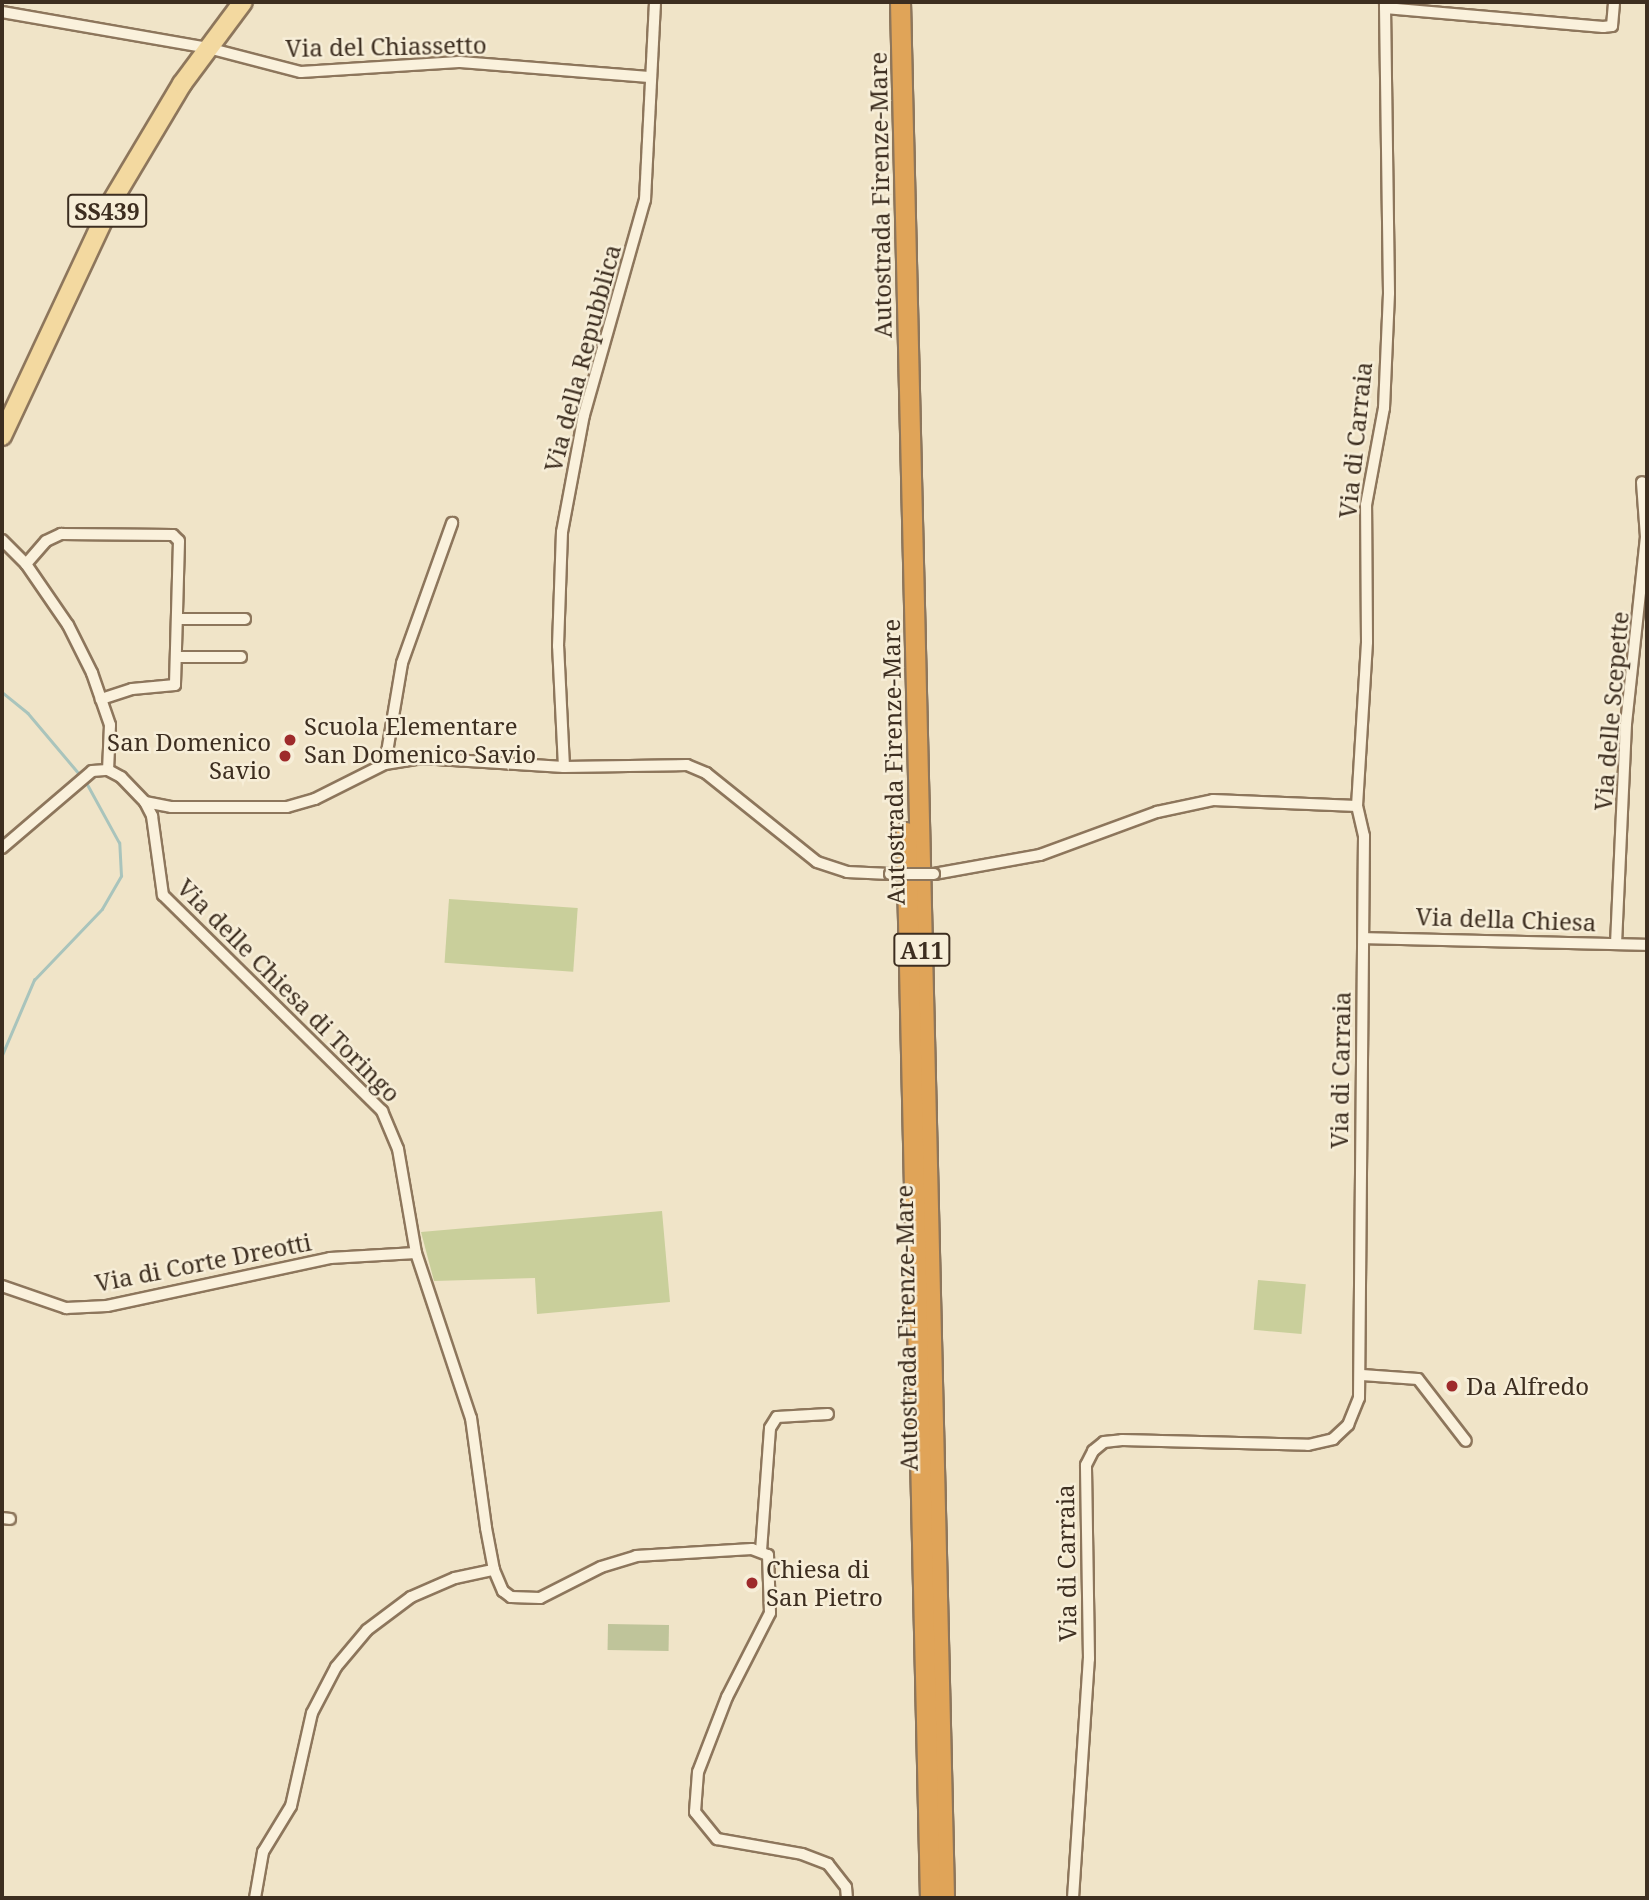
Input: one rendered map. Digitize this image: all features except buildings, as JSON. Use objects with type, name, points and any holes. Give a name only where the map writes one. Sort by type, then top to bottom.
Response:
[{"type":"highway","name":"Autostrada Firenze-Mare","points":[[887,2],[930,1898]]},
{"type":"highway","name":"Autostrada Firenze-Mare","points":[[900,2],[944,1898]]},
{"type":"main road","name":"SS439","points":[[2,436],[111,203],[208,48],[243,2]]},
{"type":"street","name":"Via della Repubblica","points":[[564,767],[558,646],[562,532],[584,415],[645,200],[655,2]]},
{"type":"street","points":[[1385,5],[1603,27],[1612,26],[1614,2]]},
{"type":"street","name":"Via di Carraia","points":[[1073,1898],[1088,1659],[1086,1465],[1093,1451],[1104,1442],[1122,1440],[1308,1445],[1333,1439],[1348,1425],[1362,1375],[1358,1298],[1364,835],[1357,806],[1367,642],[1366,505],[1384,408],[1389,293],[1385,5]]},
{"type":"street","name":"Via del Chiassetto","points":[[2,12],[208,48],[301,72],[460,62],[650,77]]},
{"type":"street","name":"Via delle Scepette","points":[[1616,944],[1626,724],[1646,537],[1642,482]]},
{"type":"street","points":[[385,764],[402,663],[452,523]]},
{"type":"street","points":[[26,564],[46,541],[61,534],[173,535],[179,541],[175,685],[170,688],[132,688],[101,699]]},
{"type":"street","points":[[2,540],[26,564],[68,625],[101,699],[111,733],[108,770],[92,771],[2,848]]},
{"type":"street","points":[[177,619],[245,619]]},
{"type":"street","points":[[176,657],[242,657]]},
{"type":"street","points":[[145,802],[171,807],[287,807],[315,799],[385,764],[421,758],[564,767],[687,765],[706,773],[817,862],[846,872],[890,874],[934,874],[985,869],[1040,855],[1157,812],[1213,800],[1357,806]]},
{"type":"street","name":"Via delle Chiesa di Toringo","points":[[108,770],[121,776],[145,802],[152,816],[163,895],[389,1121],[416,1253],[471,1418],[494,1570],[511,1597],[526,1599],[553,1594],[601,1567],[636,1556],[761,1551]]},
{"type":"street","name":"Via della Chiesa","points":[[1364,937],[1647,944]]},
{"type":"street","name":"Via di Corte Dreotti","points":[[2,1286],[66,1308],[107,1306],[330,1258],[416,1253]]},
{"type":"street","points":[[1362,1375],[1418,1379],[1466,1441]]},
{"type":"street","points":[[828,1414],[776,1417],[770,1428],[761,1551],[771,1561],[770,1613],[727,1697],[698,1772],[695,1812],[717,1839],[802,1854],[828,1864],[846,1887],[847,1898]]},
{"type":"street","points":[[256,1898],[263,1852],[291,1806],[312,1713],[336,1667],[367,1630],[411,1597],[455,1578],[494,1570]]},
{"type":"green space","points":[[449,899],[578,908],[573,972],[445,963]]},
{"type":"green space","points":[[662,1211],[670,1302],[537,1314],[535,1278],[434,1281],[421,1232]]},
{"type":"green space","points":[[1258,1280],[1306,1284],[1301,1334],[1254,1330]]},
{"type":"green space","points":[[608,1624],[669,1625],[669,1651],[608,1650]]},
{"type":"waterway","points":[[2,692],[28,713],[81,776]]},
{"type":"waterway","points":[[2,1055],[34,980],[102,909],[121,876],[119,843],[85,781]]},
{"type":"place","name":"Scuola Elementare San Domenico Savio","points":[[290,740]]},
{"type":"place","name":"San Domenico Savio","points":[[285,756]]},
{"type":"place","name":"Da Alfredo","points":[[1452,1386]]},
{"type":"place","name":"Chiesa di San Pietro","points":[[752,1583]]}]
